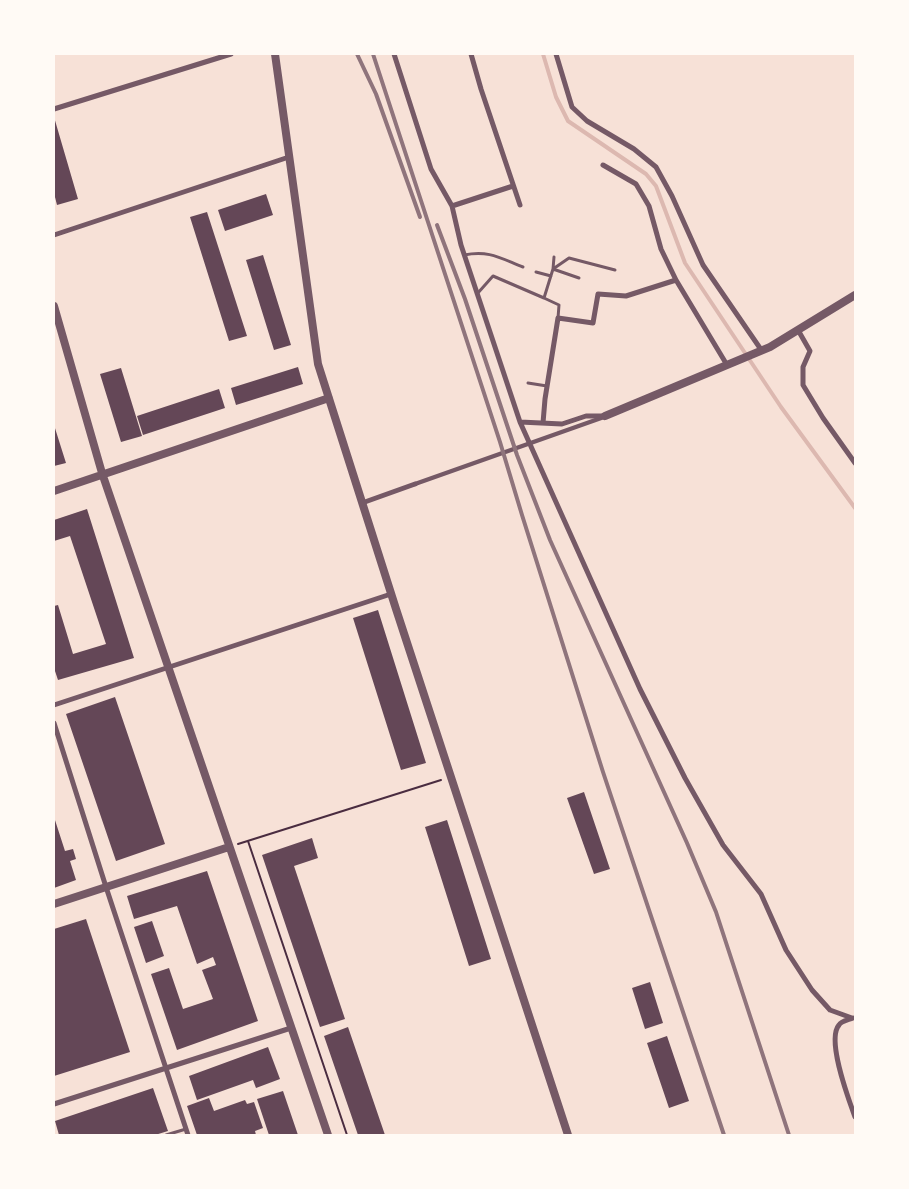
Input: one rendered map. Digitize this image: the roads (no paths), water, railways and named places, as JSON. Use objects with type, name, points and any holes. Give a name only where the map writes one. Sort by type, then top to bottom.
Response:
[{"type":"street","points":[[54,109],[231,54]]},
{"type":"street","points":[[275,54],[318,364],[391,594],[568,1135]]},
{"type":"street","points":[[394,54],[431,169],[452,206],[464,255],[520,422],[640,689],[685,778],[723,845],[761,894],[786,950],[812,990],[830,1010],[854,1017]]},
{"type":"street","points":[[471,54],[520,205]]},
{"type":"street","points":[[556,54],[572,106],[587,121],[634,149],[656,167],[672,196],[702,264],[762,351]]},
{"type":"street","points":[[54,235],[290,157]]},
{"type":"street","points":[[603,165],[636,184],[649,206],[661,248],[676,280],[727,366]]},
{"type":"street","points":[[452,206],[513,186]]},
{"type":"street","points":[[543,423],[558,318],[593,323],[598,294],[626,296],[676,280]]},
{"type":"street","points":[[362,503],[605,416],[727,366],[762,351],[855,295]]},
{"type":"street","points":[[54,306],[102,473],[328,1135]]},
{"type":"street","points":[[798,330],[810,352],[803,367],[802,384],[855,464]]},
{"type":"street","points":[[54,491],[102,473],[329,398]]},
{"type":"street","points":[[520,422],[562,424],[586,416],[605,416]]},
{"type":"street","points":[[54,705],[391,594]]},
{"type":"street","points":[[54,722],[188,1135]]},
{"type":"street","points":[[54,904],[229,847]]},
{"type":"street","points":[[854,1017],[839,1024],[835,1033],[841,1079],[855,1118]]},
{"type":"street","points":[[54,1104],[291,1028]]},
{"type":"lane","points":[[464,255],[488,253],[522,267]]},
{"type":"lane","points":[[544,298],[553,269],[554,257]]},
{"type":"lane","points":[[553,269],[569,258],[615,270]]},
{"type":"lane","points":[[553,269],[579,278]]},
{"type":"lane","points":[[536,272],[551,276]]},
{"type":"lane","points":[[477,294],[493,276],[559,304],[558,318]]},
{"type":"lane","points":[[528,382],[547,386]]},
{"type":"lane","points":[[166,1135],[186,1129]]},
{"type":"waterway","points":[[543,54],[556,97],[568,121],[646,174],[656,186],[685,263],[781,407],[855,508]]},
{"type":"railway","points":[[357,54],[376,94],[420,217]]},
{"type":"railway","points":[[373,54],[500,442],[603,772],[724,1135]]},
{"type":"railway","points":[[437,225],[465,299],[517,455],[550,540],[687,843],[716,912],[789,1135]]}]
